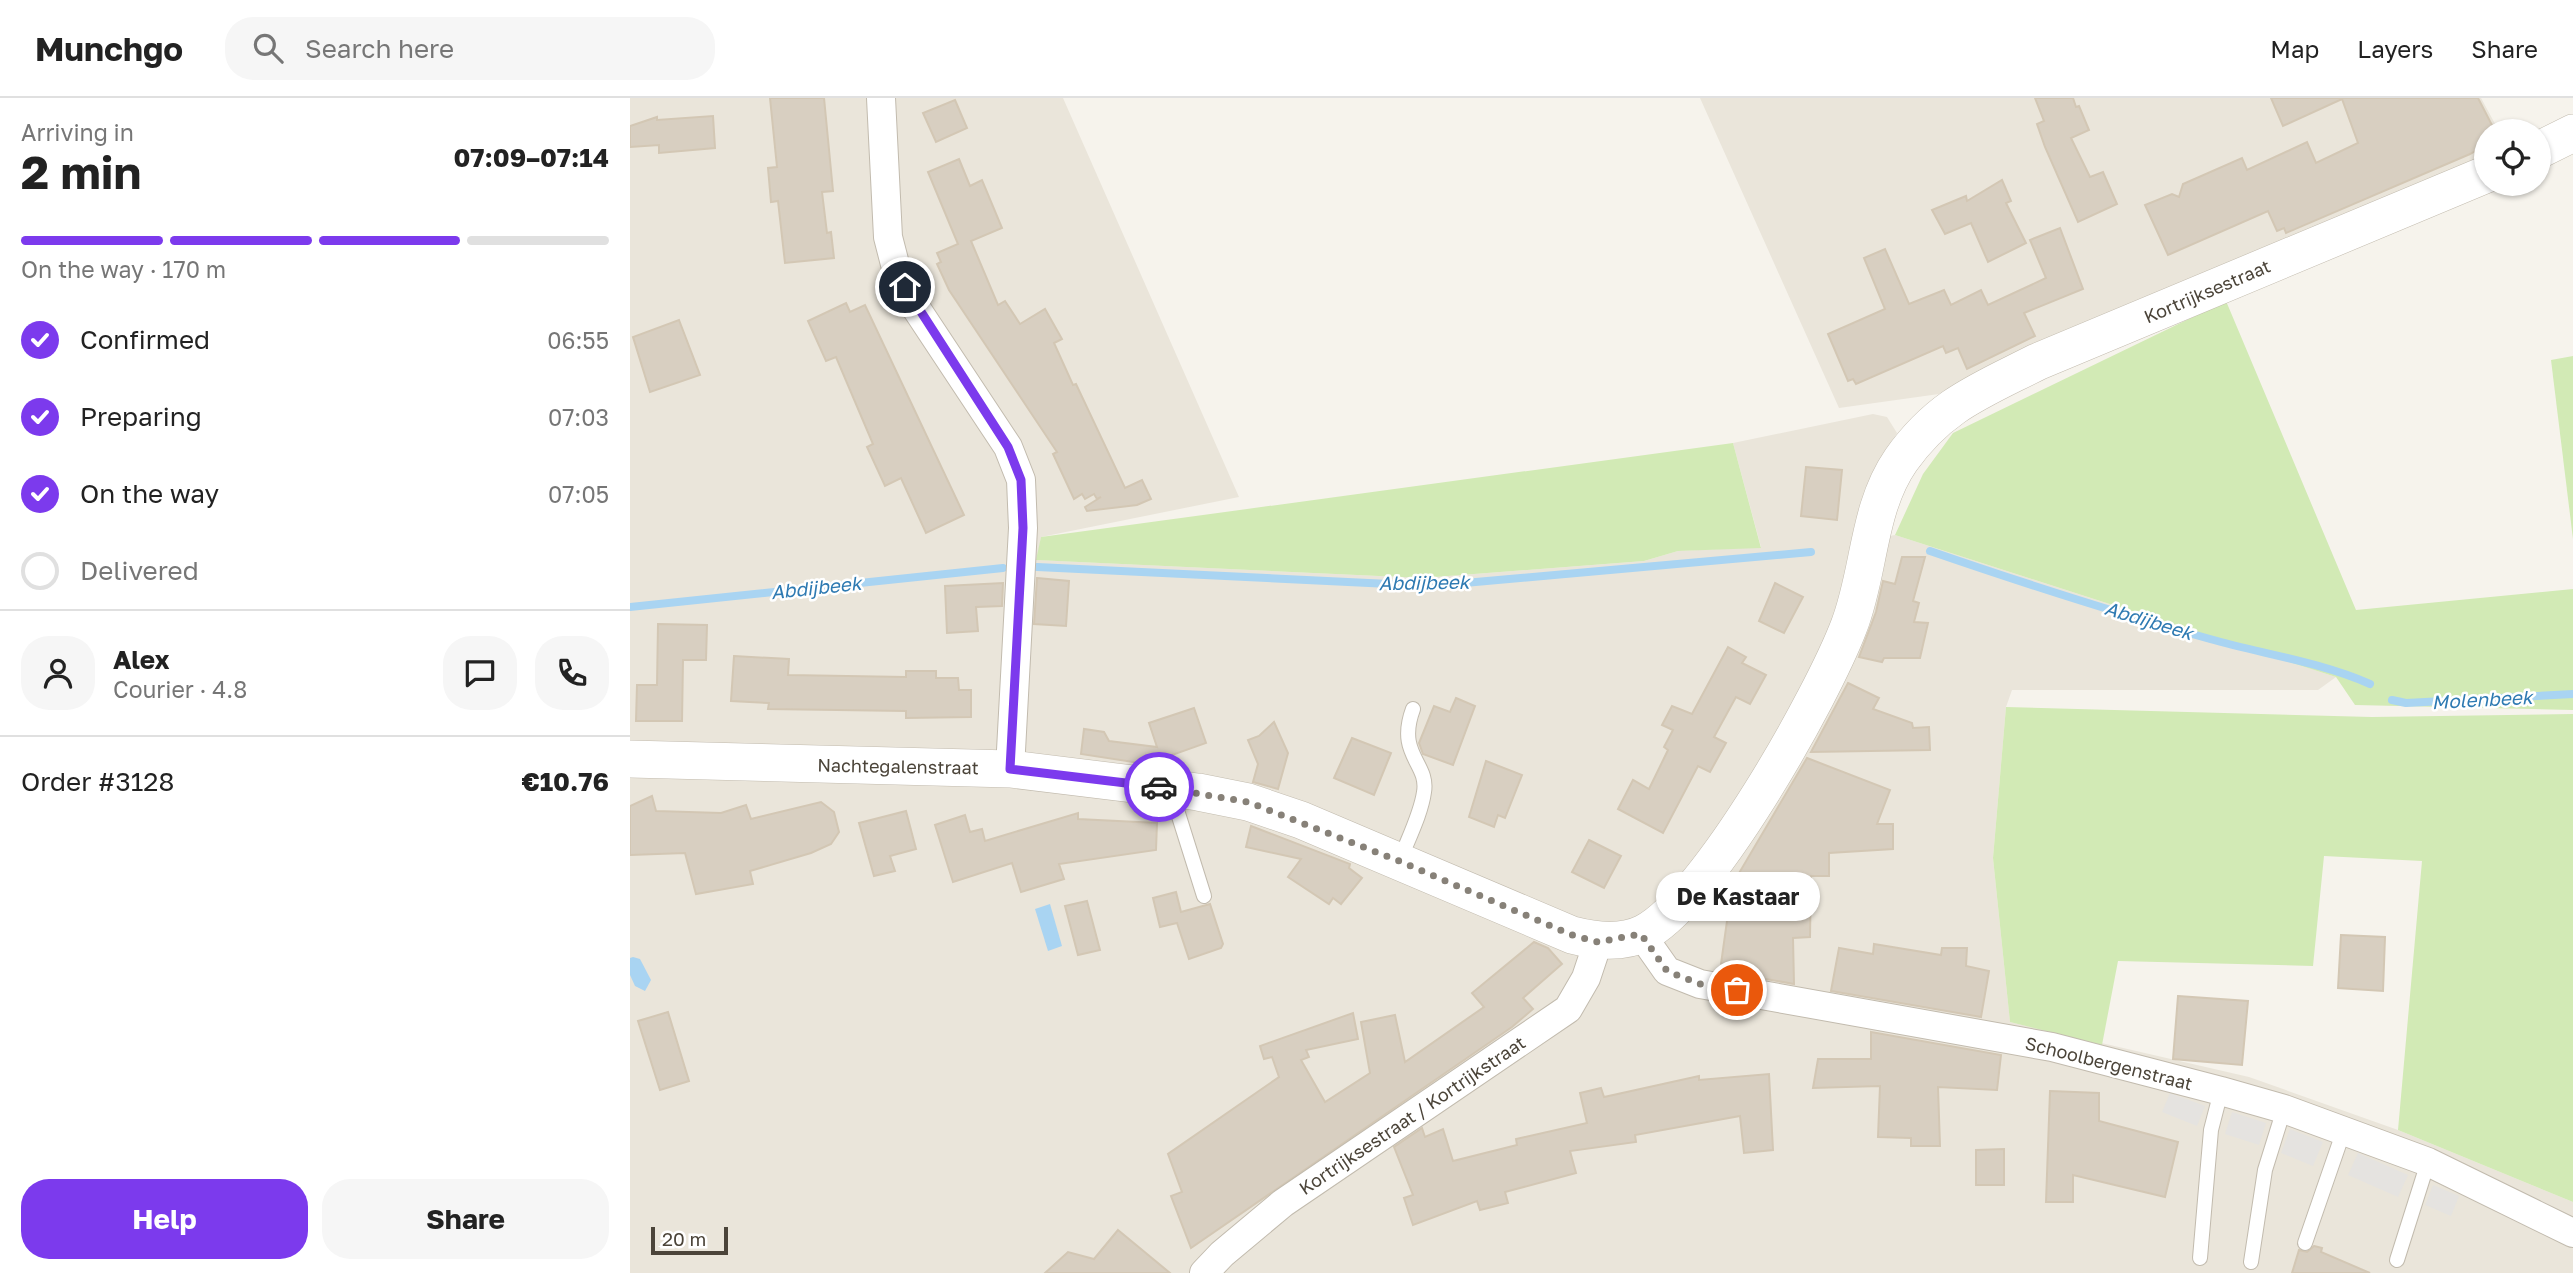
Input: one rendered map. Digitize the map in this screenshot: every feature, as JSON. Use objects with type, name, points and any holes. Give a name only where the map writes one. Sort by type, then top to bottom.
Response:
[{"type":"street","points":[[881,98],[888,237],[897,272],[912,302],[1008,447],[1021,480],[1023,528],[1010,769]]},
{"type":"street","points":[[2551,143],[2573,133]]},
{"type":"street","name":"Kortrijksestraat","points":[[1641,934],[1657,925],[1688,894],[1724,848],[1815,701],[1850,624],[1878,509],[1900,462],[1933,420],[1967,397],[2037,362],[2474,179]]},
{"type":"street","name":"Nachtegalenstraat","points":[[630,759],[1010,769],[1170,789],[1248,802],[1399,861],[1572,935],[1598,942]]},
{"type":"street","points":[[1598,942],[1641,934]]},
{"type":"street","name":"Schoolbergenstraat","points":[[1641,934],[1667,971],[1700,984],[2052,1047],[2284,1109],[2428,1161],[2573,1233]]},
{"type":"street","name":"Kortrijksestraat / Kortrijkstraat","points":[[1204,1273],[1222,1254],[1283,1203],[1568,1009],[1586,978],[1598,942]]},
{"type":"lane","points":[[1399,861],[1424,792],[1423,778],[1410,754],[1407,727],[1413,709]]},
{"type":"lane","points":[[1170,789],[1203,896]]},
{"type":"lane","points":[[2200,1258],[2211,1130],[2221,1091]]},
{"type":"lane","points":[[2251,1262],[2265,1170],[2284,1109]]},
{"type":"lane","points":[[2305,1243],[2344,1130]]},
{"type":"lane","points":[[2397,1260],[2428,1161]]},
{"type":"shaded area","points":[[630,98],[1063,98],[1239,497],[1041,537],[1037,560],[1422,578],[1644,561],[1678,551],[1761,547],[1733,443],[1873,414],[1887,417],[1897,433],[1872,474],[1855,542],[1895,535],[2336,677],[2318,690],[2012,690],[2006,707],[1993,858],[2010,1022],[2249,1077],[2398,1130],[2573,1202],[2573,1273],[630,1273]]},
{"type":"shaded area","points":[[1700,98],[2481,98],[2492,119],[2474,119],[2474,167],[1939,394],[1839,408]]},
{"type":"shaded area","points":[[2170,1093],[2205,1106],[2197,1126],[2162,1112]]},
{"type":"shaded area","points":[[2232,1112],[2266,1123],[2259,1145],[2225,1134]]},
{"type":"shaded area","points":[[2290,1129],[2323,1142],[2313,1166],[2281,1153]]},
{"type":"shaded area","points":[[2358,1153],[2408,1175],[2398,1197],[2348,1175]]},
{"type":"shaded area","points":[[2433,1185],[2459,1196],[2451,1216],[2425,1205]]},
{"type":"green space","points":[[2226,301],[2356,610],[2573,589],[2573,710],[2355,705],[2336,677],[1895,535],[1923,474],[1953,433]]},
{"type":"green space","points":[[2573,356],[2573,539],[2551,360]]},
{"type":"green space","points":[[1733,443],[1761,548],[1678,551],[1644,561],[1422,578],[1036,560],[1041,537]]},
{"type":"green space","points":[[2006,707],[2372,717],[2573,714],[2573,1202],[2398,1130],[2422,861],[2324,856],[2313,966],[2118,961],[2102,1045],[2010,1022],[1993,858]]},
{"type":"water","points":[[1050,904],[1062,946],[1048,951],[1035,909]]},
{"type":"water","points":[[630,958],[640,959],[651,980],[645,991],[635,986],[630,975]]},
{"type":"building","points":[[770,98],[824,98],[833,191],[822,192],[827,233],[831,232],[834,258],[785,263],[778,201],[771,202],[768,168],[777,167]]},
{"type":"building","points":[[2035,98],[2073,98],[2089,130],[2071,138],[2090,177],[2103,172],[2117,204],[2078,222],[2037,124],[2044,121]]},
{"type":"building","points":[[2271,98],[2478,98],[2489,119],[2474,119],[2474,152],[2470,154],[2286,233],[2284,228],[2277,231],[2268,211],[2168,255],[2145,205],[2172,194],[2179,197],[2183,184],[2242,158],[2247,170],[2307,142],[2316,163],[2358,143],[2342,99],[2283,126]]},
{"type":"building","points":[[955,100],[967,128],[936,142],[923,113]]},
{"type":"building","points":[[713,116],[715,148],[659,153],[659,145],[630,147],[630,126],[657,117],[657,120]]},
{"type":"building","points":[[959,159],[970,186],[982,180],[1002,228],[971,241],[998,305],[1005,301],[1020,324],[1045,309],[1062,339],[1054,343],[1125,488],[1142,480],[1151,499],[1137,505],[1087,511],[1085,507],[1101,497],[1097,499],[1094,494],[1085,499],[1082,494],[1074,499],[1053,454],[1057,452],[949,290],[937,264],[941,262],[937,253],[958,244],[928,172]]},
{"type":"building","points":[[2002,180],[2011,201],[2006,203],[2026,243],[1988,262],[1971,223],[1945,234],[1932,210],[1966,196],[1967,201]]},
{"type":"building","points":[[2060,228],[2083,289],[2024,313],[2035,336],[1967,369],[1958,348],[1946,353],[1943,346],[1856,384],[1853,379],[1848,381],[1828,334],[1885,309],[1864,258],[1885,249],[1909,304],[1944,290],[1951,305],[1981,290],[1988,305],[2046,278],[2030,240]]},
{"type":"building","points":[[846,303],[850,312],[865,305],[964,515],[926,533],[901,478],[885,486],[867,447],[873,444],[836,357],[826,361],[808,321]]},
{"type":"building","points":[[679,320],[700,375],[650,392],[633,337]]},
{"type":"building","points":[[1806,467],[1842,470],[1837,520],[1801,516]]},
{"type":"building","points":[[1902,557],[1925,557],[1913,601],[1919,603],[1914,622],[1928,623],[1920,658],[1884,658],[1882,662],[1859,657],[1876,612],[1883,581],[1895,584]]},
{"type":"building","points":[[1037,578],[1069,581],[1066,626],[1034,624]]},
{"type":"building","points":[[1003,583],[1002,606],[976,607],[978,631],[947,633],[945,586]]},
{"type":"building","points":[[1775,583],[1803,597],[1784,633],[1759,621]]},
{"type":"building","points":[[658,624],[707,625],[706,660],[683,660],[682,721],[636,721],[637,685],[657,685]]},
{"type":"building","points":[[1728,647],[1746,657],[1742,663],[1766,675],[1750,704],[1736,697],[1714,737],[1726,743],[1710,772],[1698,766],[1663,833],[1618,809],[1633,780],[1649,789],[1668,750],[1664,747],[1673,730],[1662,725],[1672,706],[1692,714]]},
{"type":"building","points":[[734,656],[789,659],[788,675],[906,677],[906,671],[936,671],[936,678],[958,678],[959,690],[971,690],[971,717],[906,718],[906,711],[768,709],[769,703],[731,701]]},
{"type":"building","points":[[1848,683],[1879,698],[1873,709],[1912,723],[1913,728],[1929,727],[1930,750],[1811,752]]},
{"type":"building","points":[[1456,698],[1475,706],[1453,765],[1423,754],[1419,743],[1434,706],[1450,712]]},
{"type":"building","points":[[1194,708],[1206,743],[1152,762],[1153,765],[1081,754],[1084,729],[1104,732],[1109,741],[1157,747],[1149,723]]},
{"type":"building","points":[[1274,722],[1288,753],[1278,789],[1253,782],[1258,764],[1248,740],[1259,736]]},
{"type":"building","points":[[1352,738],[1391,753],[1374,795],[1334,778]]},
{"type":"building","points":[[1807,758],[1890,790],[1877,824],[1893,824],[1893,849],[1829,853],[1829,876],[1811,876],[1810,937],[1793,938],[1794,984],[1727,972],[1721,964],[1732,885]]},
{"type":"building","points":[[1486,761],[1522,775],[1505,818],[1498,815],[1494,827],[1469,817]]},
{"type":"building","points":[[652,796],[656,811],[721,813],[746,805],[751,819],[821,802],[834,812],[839,832],[831,844],[811,853],[750,871],[753,884],[696,894],[685,853],[630,855],[630,806]]},
{"type":"building","points":[[906,811],[916,849],[890,856],[895,871],[874,876],[859,823]]},
{"type":"building","points":[[1078,813],[1078,819],[1157,823],[1156,850],[1059,864],[1064,879],[1021,892],[1012,863],[953,882],[935,825],[965,815],[970,832],[982,829],[985,841]]},
{"type":"building","points":[[1251,826],[1350,864],[1349,868],[1362,878],[1341,904],[1333,898],[1329,904],[1288,877],[1301,859],[1246,847]]},
{"type":"building","points":[[1589,840],[1621,856],[1604,888],[1572,872]]},
{"type":"building","points":[[1176,892],[1181,912],[1210,904],[1223,944],[1221,948],[1189,959],[1177,923],[1160,927],[1153,898]]},
{"type":"building","points":[[1087,901],[1100,950],[1078,955],[1065,906]]},
{"type":"building","points":[[2341,935],[2385,937],[2383,991],[2338,988]]},
{"type":"building","points":[[1534,942],[1548,948],[1562,964],[1523,998],[1533,1009],[1512,1027],[1191,1248],[1171,1196],[1182,1192],[1168,1154],[1279,1077],[1272,1057],[1264,1059],[1260,1046],[1353,1013],[1358,1039],[1306,1050],[1309,1057],[1301,1060],[1325,1102],[1370,1073],[1361,1022],[1395,1015],[1405,1062],[1484,1007],[1472,993]]},
{"type":"building","points":[[1874,944],[1941,955],[1942,948],[1967,948],[1966,966],[1989,971],[1981,1017],[1831,991],[1839,948],[1873,954]]},
{"type":"building","points":[[2178,996],[2248,1001],[2242,1065],[2173,1059]]},
{"type":"building","points":[[668,1012],[689,1081],[660,1090],[638,1021]]},
{"type":"building","points":[[1871,1032],[2001,1055],[1997,1090],[1938,1087],[1940,1146],[1911,1146],[1911,1138],[1878,1137],[1880,1086],[1813,1088],[1818,1059],[1871,1059]]},
{"type":"building","points":[[1769,1074],[1773,1150],[1744,1153],[1740,1116],[1635,1135],[1636,1142],[1570,1151],[1576,1173],[1505,1192],[1508,1203],[1480,1210],[1477,1201],[1413,1225],[1404,1198],[1413,1195],[1394,1147],[1422,1128],[1425,1137],[1443,1129],[1453,1161],[1517,1145],[1516,1139],[1587,1123],[1580,1093],[1601,1088],[1604,1097],[1699,1076],[1699,1080]]},
{"type":"building","points":[[2050,1091],[2099,1093],[2099,1121],[2178,1142],[2165,1197],[2073,1175],[2073,1202],[2046,1202]]},
{"type":"building","points":[[2004,1149],[2004,1185],[1976,1185],[1976,1150]]},
{"type":"building","points":[[1118,1230],[1170,1273],[1045,1273],[1068,1252],[1094,1259]]},
{"type":"building","points":[[2314,1246],[2322,1248],[2321,1252],[2370,1273],[2292,1273],[2299,1250],[2307,1252]]},
{"type":"waterway","name":"Abdijbeek","points":[[1930,551],[2140,619],[2311,664],[2370,684]]},
{"type":"waterway","name":"Abdijbeek","points":[[1037,567],[1431,586],[1811,552]]},
{"type":"waterway","name":"Abdijbeek","points":[[630,607],[1003,568]]},
{"type":"waterway","name":"Molenbeek","points":[[2392,700],[2406,703],[2573,694]]},
{"type":"way so far","points":[[1159,787],[1248,802],[1301,820],[1572,935],[1598,942],[1641,934],[1667,971],[1700,984],[1737,990]]},
{"type":"place","name":"De Kastaar","points":[[1737,990]]},
{"type":"route","points":[[905,287],[912,302],[1008,447],[1021,480],[1023,528],[1010,769],[1159,787]]}]
